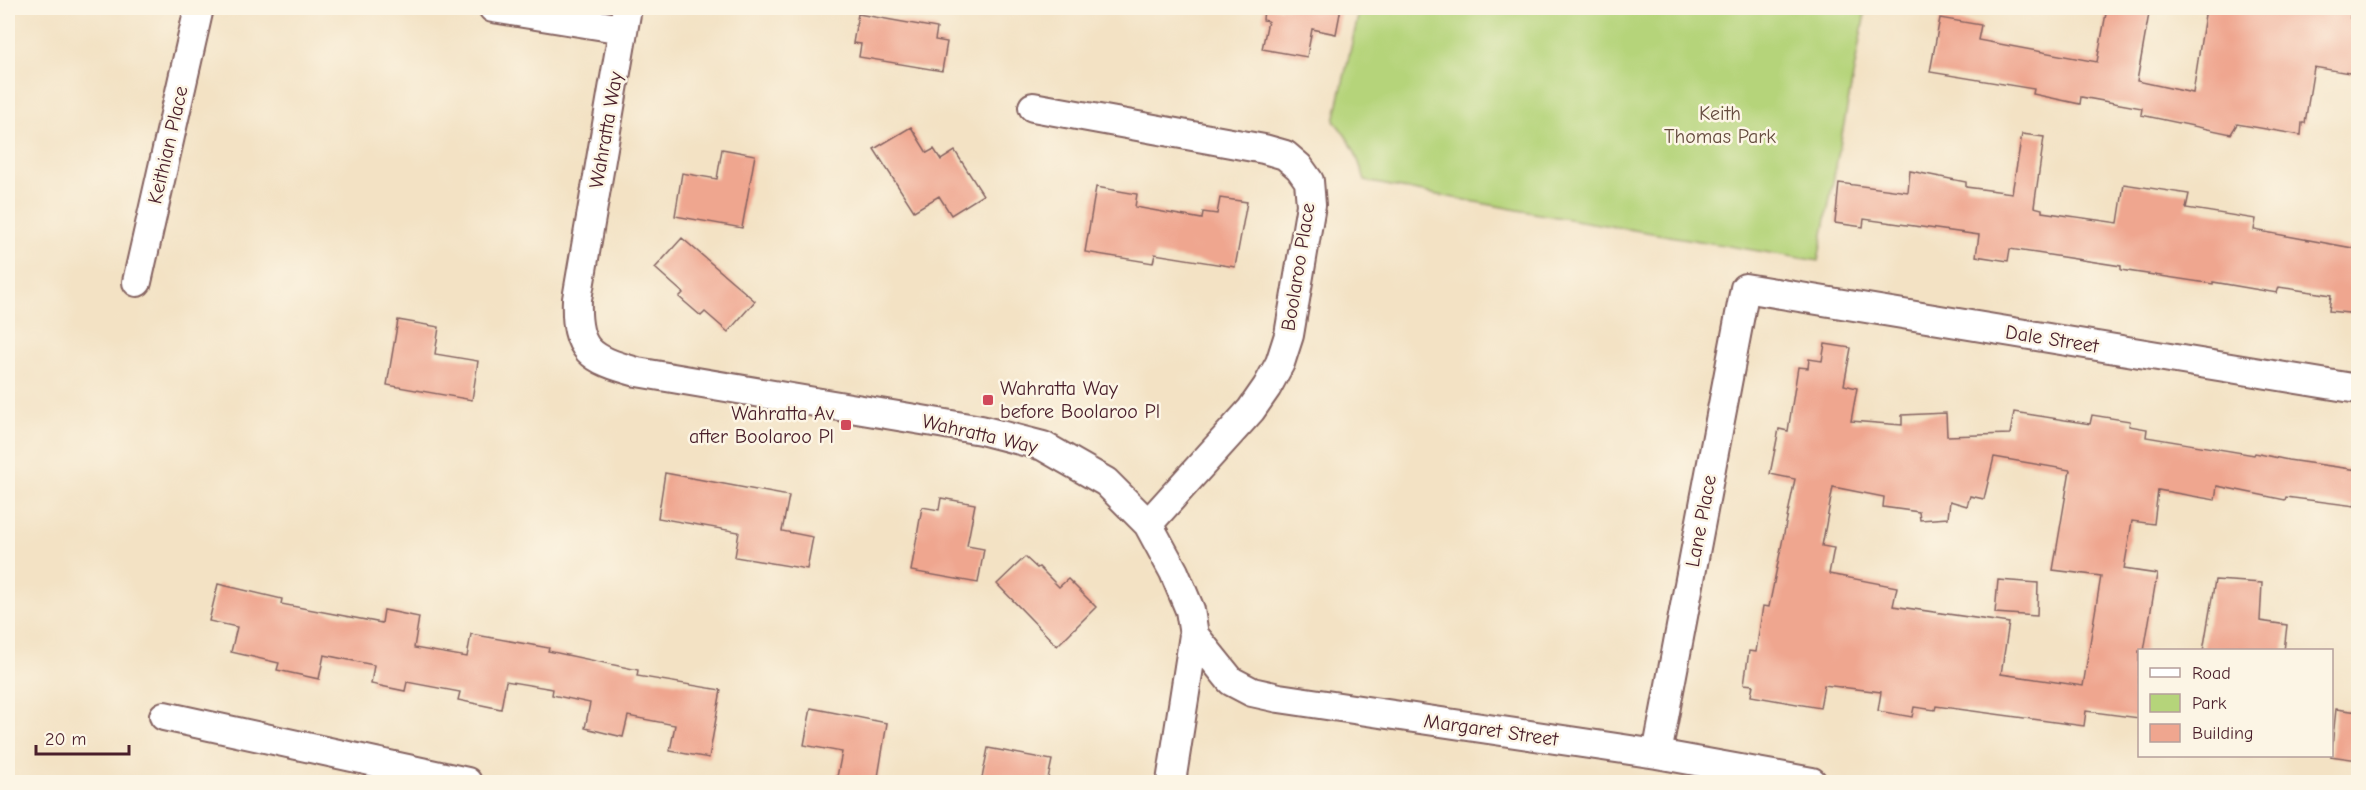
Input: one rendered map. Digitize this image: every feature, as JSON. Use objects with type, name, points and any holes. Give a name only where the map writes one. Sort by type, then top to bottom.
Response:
[{"type":"street","name":"Keithian Place","points":[[137,282],[199,8]]},
{"type":"street","points":[[493,8],[625,18]]},
{"type":"street","name":"Wahratta Way","points":[[625,18],[576,299],[576,325],[586,349],[609,365],[638,372],[981,430],[1043,447],[1106,482],[1148,524],[1174,572],[1190,610],[1194,635],[1171,783]]},
{"type":"street","name":"Boolaroo Place","points":[[1033,107],[1264,149],[1286,155],[1309,181],[1311,206],[1289,334],[1280,363],[1251,410],[1148,524]]},
{"type":"street","name":"Dale Street","points":[[1745,288],[2358,389]]},
{"type":"street","name":"Lane Place","points":[[1657,754],[1745,288]]},
{"type":"street","name":"Margaret Street","points":[[1194,635],[1231,681],[1252,692],[1279,698],[1657,754],[1812,783]]},
{"type":"street","points":[[164,716],[467,783]]},
{"type":"green space","name":"Keith Thomas Park","points":[[1360,8],[1866,8],[1818,261],[1539,214],[1365,181],[1353,149],[1334,121]]},
{"type":"building","points":[[1264,8],[1341,8],[1336,34],[1312,29],[1307,57],[1262,49],[1268,21],[1263,20]]},
{"type":"building","points":[[2107,8],[2150,8],[2137,81],[2193,93],[2206,8],[2287,8],[2311,12],[2312,8],[2322,8],[2351,12],[2350,18],[2358,19],[2358,55],[2355,74],[2314,67],[2301,135],[2237,124],[2231,134],[2141,115],[2142,108],[2081,97],[2080,104],[2033,94],[2034,89],[1930,72],[1940,18],[1981,25],[1978,40],[2097,62]]},
{"type":"building","points":[[858,14],[937,28],[935,40],[947,42],[942,71],[859,57],[861,44],[853,43]]},
{"type":"building","points":[[911,127],[927,153],[934,149],[941,160],[955,151],[983,195],[951,215],[939,196],[914,211],[874,149]]},
{"type":"building","points":[[2022,134],[2044,137],[2034,207],[2042,209],[2042,212],[2118,223],[2124,184],[2189,194],[2186,208],[2256,219],[2254,230],[2358,249],[2358,314],[2329,311],[2331,295],[2279,287],[2277,293],[2213,282],[2213,284],[2121,270],[2121,266],[2010,249],[2008,261],[1976,256],[1979,235],[1864,219],[1863,227],[1835,223],[1839,183],[1908,192],[1910,171],[1966,182],[1966,187],[2012,193]]},
{"type":"building","points":[[722,149],[755,155],[742,228],[675,216],[682,173],[717,179]]},
{"type":"building","points":[[1096,187],[1137,194],[1135,207],[1202,219],[1203,212],[1217,214],[1220,198],[1247,202],[1235,267],[1155,254],[1153,263],[1085,252]]},
{"type":"building","points":[[682,238],[755,301],[728,332],[705,312],[701,316],[679,297],[683,293],[655,268]]},
{"type":"building","points":[[398,320],[439,327],[435,354],[478,361],[472,400],[387,385]]},
{"type":"building","points":[[1825,344],[1851,348],[1844,385],[1857,388],[1851,421],[1902,425],[1902,415],[1946,413],[1947,436],[2010,434],[2014,412],[2090,424],[2092,415],[2130,421],[2129,426],[2147,429],[2146,437],[2358,470],[2355,506],[2286,497],[2285,500],[2217,486],[2215,500],[2158,490],[2154,524],[2132,521],[2124,569],[2157,574],[2144,649],[2138,649],[2138,718],[2086,711],[2084,726],[1936,706],[1935,710],[1914,707],[1912,717],[1878,711],[1881,692],[1824,685],[1820,708],[1751,696],[1753,685],[1744,684],[1749,651],[1756,652],[1763,606],[1769,607],[1795,479],[1770,474],[1779,429],[1788,431],[1798,367],[1808,368],[1809,359],[1822,361]],"holes":[[[1994,457],[2070,470],[2053,570],[2101,576],[2083,686],[2001,674],[2009,623],[1893,606],[1897,587],[1829,574],[1834,548],[1822,546],[1833,487],[1884,497],[1883,507],[1919,512],[1920,520],[1948,518],[1950,501],[1967,506],[1970,496],[1984,499]]]},
{"type":"building","points":[[665,473],[789,496],[782,531],[813,537],[807,569],[735,557],[739,532],[658,518]]},
{"type":"building","points":[[941,498],[975,504],[967,546],[984,549],[978,583],[911,571],[922,507],[939,510]]},
{"type":"building","points":[[1025,557],[1059,587],[1068,579],[1096,607],[1057,646],[997,584]]},
{"type":"building","points":[[1998,580],[2038,583],[2037,616],[1995,613]]},
{"type":"building","points":[[2215,580],[2262,583],[2260,621],[2287,625],[2284,649],[2203,649]]},
{"type":"building","points":[[218,584],[282,599],[281,604],[382,623],[384,610],[419,617],[414,648],[467,657],[471,634],[549,648],[548,651],[638,670],[637,676],[721,690],[709,758],[670,751],[675,725],[628,716],[623,737],[585,728],[590,703],[552,695],[553,689],[506,681],[501,709],[458,700],[460,692],[407,682],[405,691],[371,684],[374,665],[324,655],[319,679],[277,670],[279,663],[231,652],[237,627],[209,621]]},
{"type":"building","points":[[811,708],[887,723],[877,783],[863,783],[837,777],[842,752],[804,745]]},
{"type":"building","points":[[2336,709],[2358,712],[2358,760],[2333,756]]},
{"type":"building","points":[[988,748],[1052,760],[1047,783],[981,783]]},
{"type":"place","name":"Wahratta Way before Boolaroo Pl","points":[[988,400]]},
{"type":"place","name":"Wahratta Av after Boolaroo Pl","points":[[846,425]]}]
